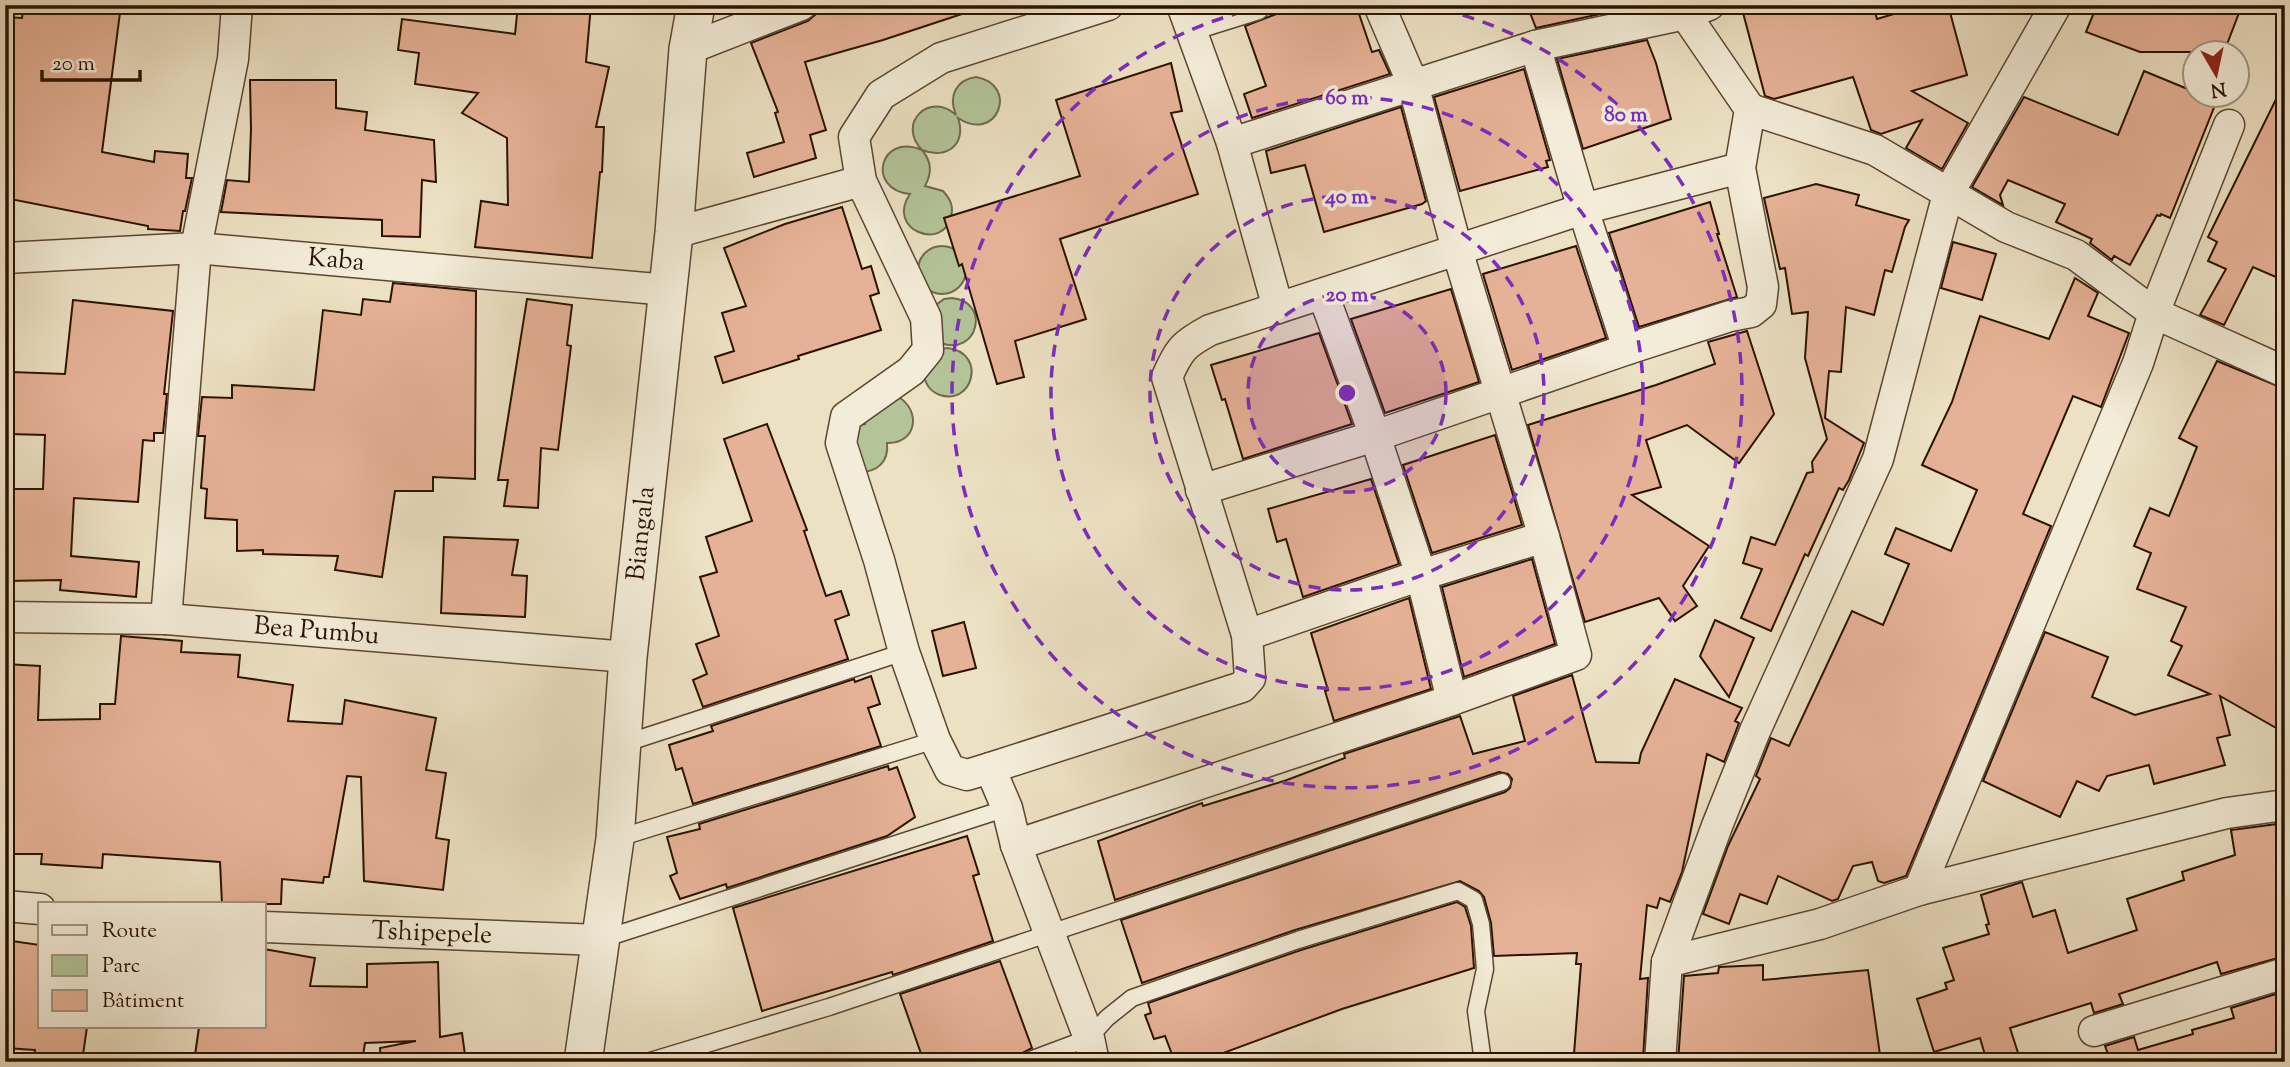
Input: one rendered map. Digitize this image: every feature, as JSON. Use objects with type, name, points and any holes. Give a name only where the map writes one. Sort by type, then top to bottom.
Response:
[{"type":"street","points":[[166,619],[196,248],[233,59],[237,5]]},
{"type":"street","name":"Biangala","points":[[583,1062],[615,839],[628,657],[674,233],[688,49],[696,5]]},
{"type":"street","points":[[688,49],[801,5]]},
{"type":"street","points":[[1108,5],[940,58],[881,95],[854,137],[861,181],[926,318],[928,350],[911,371],[846,417],[841,443],[904,652],[935,740],[950,771],[967,775],[990,768],[1242,687],[1250,678],[1247,635],[1167,377],[1177,354],[1191,341],[1210,330],[1583,209],[1740,168]]},
{"type":"street","points":[[1255,5],[1187,15],[1232,143],[1278,308]]},
{"type":"street","points":[[1016,845],[1452,700],[1576,655],[1544,537],[1457,250],[1413,84],[1379,5]]},
{"type":"street","points":[[1660,1062],[1667,962],[1755,731],[1878,459],[1948,194],[2056,5]]},
{"type":"street","points":[[1201,490],[1375,436],[1628,349],[1751,312],[1760,304],[1763,287],[1740,168],[1750,109],[1692,8],[1535,46],[1232,143]]},
{"type":"street","points":[[1535,46],[1628,349]]},
{"type":"street","points":[[1750,109],[1875,150],[2006,227],[2076,255],[2154,313],[2285,372]]},
{"type":"street","points":[[1919,890],[2138,363],[2154,313],[2229,125]]},
{"type":"street","points":[[674,233],[861,181]]},
{"type":"street","name":"Kaba","points":[[5,258],[196,248],[668,290]]},
{"type":"street","points":[[1323,294],[1375,436],[1421,575],[1452,700]]},
{"type":"street","points":[[1247,635],[1421,575],[1544,537]]},
{"type":"street","name":"Bea Pumbu","points":[[5,617],[166,619],[628,657]]},
{"type":"street","points":[[990,768],[1007,808],[1016,845],[1051,931],[1091,1050]]},
{"type":"street","points":[[1667,962],[1821,924],[1919,890],[2227,813],[2285,805]]},
{"type":"street","points":[[5,906],[38,909]]},
{"type":"street","name":"Tshipepele","points":[[266,927],[600,940]]},
{"type":"street","points":[[2094,1031],[2285,973]]},
{"type":"lane","points":[[620,745],[904,652]]},
{"type":"lane","points":[[615,839],[935,740]]},
{"type":"lane","points":[[647,1062],[830,1007],[1502,782]]},
{"type":"lane","points":[[600,940],[1007,808]]},
{"type":"lane","points":[[1025,1062],[1091,1050],[1107,1018],[1132,998],[1298,940],[1458,891],[1474,900],[1481,924],[1485,969],[1476,1011],[1483,1062]]},
{"type":"green space","points":[[976,77],[989,82],[997,90],[1000,100],[992,119],[983,124],[972,124],[958,118],[960,135],[953,148],[939,153],[922,150],[915,140],[913,130],[914,121],[920,113],[927,108],[936,107],[956,115],[954,95],[959,85],[969,79]]},
{"type":"green space","points":[[907,147],[922,150],[930,168],[925,186],[943,191],[952,209],[946,227],[938,233],[918,232],[910,226],[905,218],[904,207],[910,194],[896,190],[887,183],[883,174],[883,164],[888,155],[896,149]]},
{"type":"green space","points":[[942,246],[959,253],[966,270],[959,287],[942,294],[925,287],[918,270],[925,253]]},
{"type":"green space","points":[[952,298],[964,302],[972,309],[976,318],[971,336],[964,342],[953,345],[941,343],[932,308],[944,299]]},
{"type":"green space","points":[[948,348],[960,352],[968,359],[971,368],[971,378],[967,386],[961,393],[951,396],[933,391],[923,374],[940,349]]},
{"type":"green space","points":[[897,396],[905,402],[913,417],[910,432],[897,442],[887,443],[886,456],[881,465],[860,472],[840,442],[856,425],[865,424],[865,421]]},
{"type":"building","points":[[24,5],[121,5],[102,152],[154,162],[155,151],[188,154],[186,178],[192,178],[180,231],[148,229],[148,226],[5,198],[5,17],[22,18]]},
{"type":"building","points":[[518,5],[591,5],[586,62],[609,67],[596,127],[604,127],[602,172],[592,258],[475,247],[481,201],[508,205],[507,138],[462,113],[478,93],[415,84],[419,53],[398,50],[402,19],[515,34]]},
{"type":"building","points":[[818,5],[973,5],[974,10],[805,62],[826,130],[810,135],[816,158],[754,177],[747,153],[784,142],[775,113],[778,112],[751,43],[808,21],[815,15]]},
{"type":"building","points":[[1300,5],[1356,5],[1372,52],[1379,50],[1390,74],[1252,118],[1244,94],[1266,86],[1245,26]]},
{"type":"building","points":[[1527,5],[1636,5],[1637,6],[1536,28]]},
{"type":"building","points":[[1741,5],[1873,5],[1877,19],[1924,5],[1948,5],[1967,75],[1912,91],[1968,123],[1942,169],[1906,148],[1922,120],[1881,134],[1871,130],[1853,77],[1774,99],[1765,96]]},
{"type":"building","points":[[2097,5],[2242,5],[2229,38],[2182,38],[2182,52],[2140,52],[2086,32]]},
{"type":"building","points":[[1647,40],[1671,119],[1583,149],[1557,59]]},
{"type":"building","points":[[1171,63],[1182,111],[1171,113],[1198,194],[1060,239],[1086,319],[1015,341],[1024,377],[997,384],[962,264],[959,266],[944,218],[1080,176],[1056,100]]},
{"type":"building","points":[[1524,69],[1550,160],[1546,161],[1548,167],[1460,191],[1434,97]]},
{"type":"building","points":[[2144,71],[2182,87],[2182,108],[2214,108],[2170,218],[2157,215],[2130,265],[2114,256],[2112,260],[2090,243],[2092,239],[2056,222],[2065,204],[2008,180],[2000,195],[2003,205],[1972,187],[2024,97],[2118,135]]},
{"type":"building","points":[[250,80],[336,80],[336,108],[367,112],[365,130],[434,140],[436,182],[422,180],[420,237],[382,236],[382,220],[221,212],[227,180],[249,182]]},
{"type":"building","points":[[2285,81],[2285,281],[2253,267],[2224,325],[2200,315],[2226,269],[2208,261],[2217,242],[2208,237]]},
{"type":"building","points":[[1401,107],[1426,201],[1324,232],[1305,165],[1271,173],[1266,151]]},
{"type":"building","points":[[1816,184],[1859,195],[1856,205],[1909,220],[1892,272],[1885,270],[1874,315],[1846,307],[1841,372],[1829,371],[1825,418],[1864,443],[1849,480],[1843,490],[1839,488],[1808,556],[1805,554],[1771,631],[1741,618],[1762,569],[1743,563],[1751,537],[1775,545],[1807,473],[1813,472],[1812,462],[1827,439],[1805,358],[1808,312],[1792,314],[1785,268],[1780,269],[1764,198]]},
{"type":"building","points":[[1710,202],[1737,297],[1639,327],[1609,233]]},
{"type":"building","points":[[842,207],[862,269],[871,266],[879,293],[870,296],[881,330],[723,383],[715,357],[734,351],[722,313],[746,306],[724,248],[785,224]]},
{"type":"building","points":[[1953,242],[1996,254],[1982,300],[1941,288]]},
{"type":"building","points":[[1576,246],[1606,338],[1512,370],[1483,274]]},
{"type":"building","points":[[2075,278],[2098,293],[2088,316],[2129,333],[2101,407],[2073,396],[2023,514],[2051,526],[1906,876],[1884,883],[1878,881],[1872,862],[1853,866],[1838,899],[1832,901],[1778,876],[1767,904],[1740,894],[1729,924],[1703,914],[1728,846],[1760,779],[1756,776],[1771,738],[1789,746],[1852,611],[1883,625],[1909,564],[1885,554],[1896,528],[1951,551],[1977,490],[1922,465],[1952,402],[1980,316],[2049,339]]},
{"type":"building","points":[[393,283],[476,291],[475,479],[433,477],[433,491],[395,491],[382,577],[335,570],[338,556],[263,554],[263,550],[237,551],[237,520],[205,518],[207,489],[201,488],[205,436],[198,436],[202,397],[232,398],[232,385],[314,390],[323,310],[361,315],[363,299],[390,302]]},
{"type":"building","points":[[1451,289],[1479,382],[1385,413],[1351,319]]},
{"type":"building","points":[[527,299],[572,305],[567,345],[571,346],[558,450],[541,448],[538,508],[504,506],[508,480],[498,480]]},
{"type":"building","points":[[73,300],[173,311],[164,394],[167,394],[163,433],[154,433],[154,441],[143,440],[138,502],[74,498],[71,556],[139,562],[136,597],[60,590],[61,580],[5,581],[5,489],[43,489],[45,435],[9,434],[12,372],[65,374]]},
{"type":"building","points":[[1747,331],[1774,414],[1739,463],[1687,425],[1646,440],[1661,487],[1632,495],[1709,546],[1683,586],[1697,606],[1675,621],[1659,598],[1585,622],[1528,425],[1715,364],[1708,342]]},
{"type":"building","points":[[1319,333],[1352,424],[1243,459],[1225,399],[1222,400],[1211,365]]},
{"type":"building","points":[[2217,361],[2285,389],[2285,733],[2220,696],[2230,735],[2217,738],[2225,765],[2154,784],[2149,765],[2107,776],[2099,791],[2077,781],[2060,817],[1983,781],[2045,632],[2108,657],[2092,697],[2135,715],[2210,694],[2168,675],[2182,646],[2171,641],[2186,607],[2137,589],[2151,553],[2134,546],[2150,508],[2169,516],[2197,447],[2179,438]]},
{"type":"building","points":[[767,424],[807,530],[804,531],[826,596],[841,591],[849,615],[835,620],[848,659],[703,707],[693,680],[707,674],[696,644],[719,636],[700,577],[717,572],[706,537],[752,521],[724,439]]},
{"type":"building","points":[[1495,435],[1522,525],[1432,553],[1403,465]]},
{"type":"building","points":[[1371,479],[1399,564],[1303,597],[1286,539],[1277,542],[1268,509]]},
{"type":"building","points":[[444,537],[518,540],[512,575],[527,576],[525,617],[441,613]]},
{"type":"building","points":[[1532,559],[1555,644],[1464,677],[1442,587]]},
{"type":"building","points":[[1409,598],[1431,689],[1334,721],[1311,633]]},
{"type":"building","points":[[1715,620],[1754,638],[1729,697],[1700,656]]},
{"type":"building","points":[[964,622],[976,668],[943,676],[932,631]]},
{"type":"building","points":[[121,636],[182,641],[181,652],[240,655],[238,677],[293,685],[288,721],[342,724],[345,700],[436,718],[426,770],[446,773],[436,838],[449,840],[443,890],[364,881],[361,777],[347,776],[329,877],[324,877],[323,883],[282,879],[281,904],[222,902],[220,862],[103,854],[102,868],[41,864],[42,854],[5,854],[5,664],[40,666],[38,720],[100,719],[100,704],[115,704]]},
{"type":"building","points":[[1572,675],[1596,762],[1639,763],[1641,753],[1675,679],[1742,708],[1735,721],[1739,723],[1724,762],[1707,754],[1682,872],[1670,902],[1660,898],[1657,908],[1647,905],[1640,979],[1648,978],[1643,1059],[1574,1054],[1581,964],[1576,964],[1577,953],[1494,956],[1491,923],[1484,897],[1479,891],[1460,881],[1295,930],[1142,983],[1121,920],[1505,792],[1510,788],[1512,779],[1508,774],[1499,772],[1115,900],[1098,841],[1202,803],[1203,806],[1287,780],[1345,758],[1344,754],[1460,716],[1473,754],[1525,741],[1513,696]]},
{"type":"building","points":[[871,676],[880,704],[868,708],[881,746],[693,804],[682,768],[676,770],[669,745],[713,731],[711,726],[854,679],[855,682]]},
{"type":"building","points":[[888,766],[889,770],[897,767],[915,817],[887,836],[727,888],[726,884],[680,899],[670,876],[677,873],[667,837],[700,829],[699,824]]},
{"type":"building","points":[[2285,823],[2285,956],[2221,974],[2217,962],[2119,994],[2123,1004],[2094,1013],[2091,1003],[2010,1028],[2021,1062],[1987,1062],[1980,1038],[1934,1052],[1917,999],[1947,989],[1945,983],[1954,980],[1943,948],[1989,934],[1981,895],[2022,882],[2033,917],[2055,910],[2068,953],[2137,930],[2127,899],[2184,880],[2182,872],[2235,855],[2231,830]]},
{"type":"building","points":[[967,836],[979,874],[973,876],[993,941],[893,975],[892,972],[762,1011],[733,908]]},
{"type":"building","points":[[1457,902],[1465,907],[1471,926],[1474,968],[1342,1009],[1199,1062],[1175,1062],[1165,1036],[1154,1039],[1145,1015],[1151,1013],[1148,1003],[1301,950]]},
{"type":"building","points":[[5,940],[38,945],[38,1028],[87,1028],[82,1062],[34,1062],[35,1050],[5,1048]]},
{"type":"building","points":[[266,949],[315,958],[310,986],[367,987],[367,964],[438,962],[440,1037],[462,1033],[466,1062],[381,1062],[380,1048],[416,1041],[365,1043],[362,1062],[194,1062],[199,1028],[266,1028]]},
{"type":"building","points":[[1000,961],[1032,1048],[1005,1062],[924,1062],[900,994]]},
{"type":"building","points":[[1763,965],[1763,980],[1868,970],[1881,1062],[1678,1062],[1684,976],[1718,973],[1719,967]]},
{"type":"building","points":[[2279,993],[2285,1009],[2285,1062],[2111,1062],[2105,1046],[2134,1037],[2138,1050],[2193,1034],[2192,1030],[2234,1018],[2231,1008]]}]
